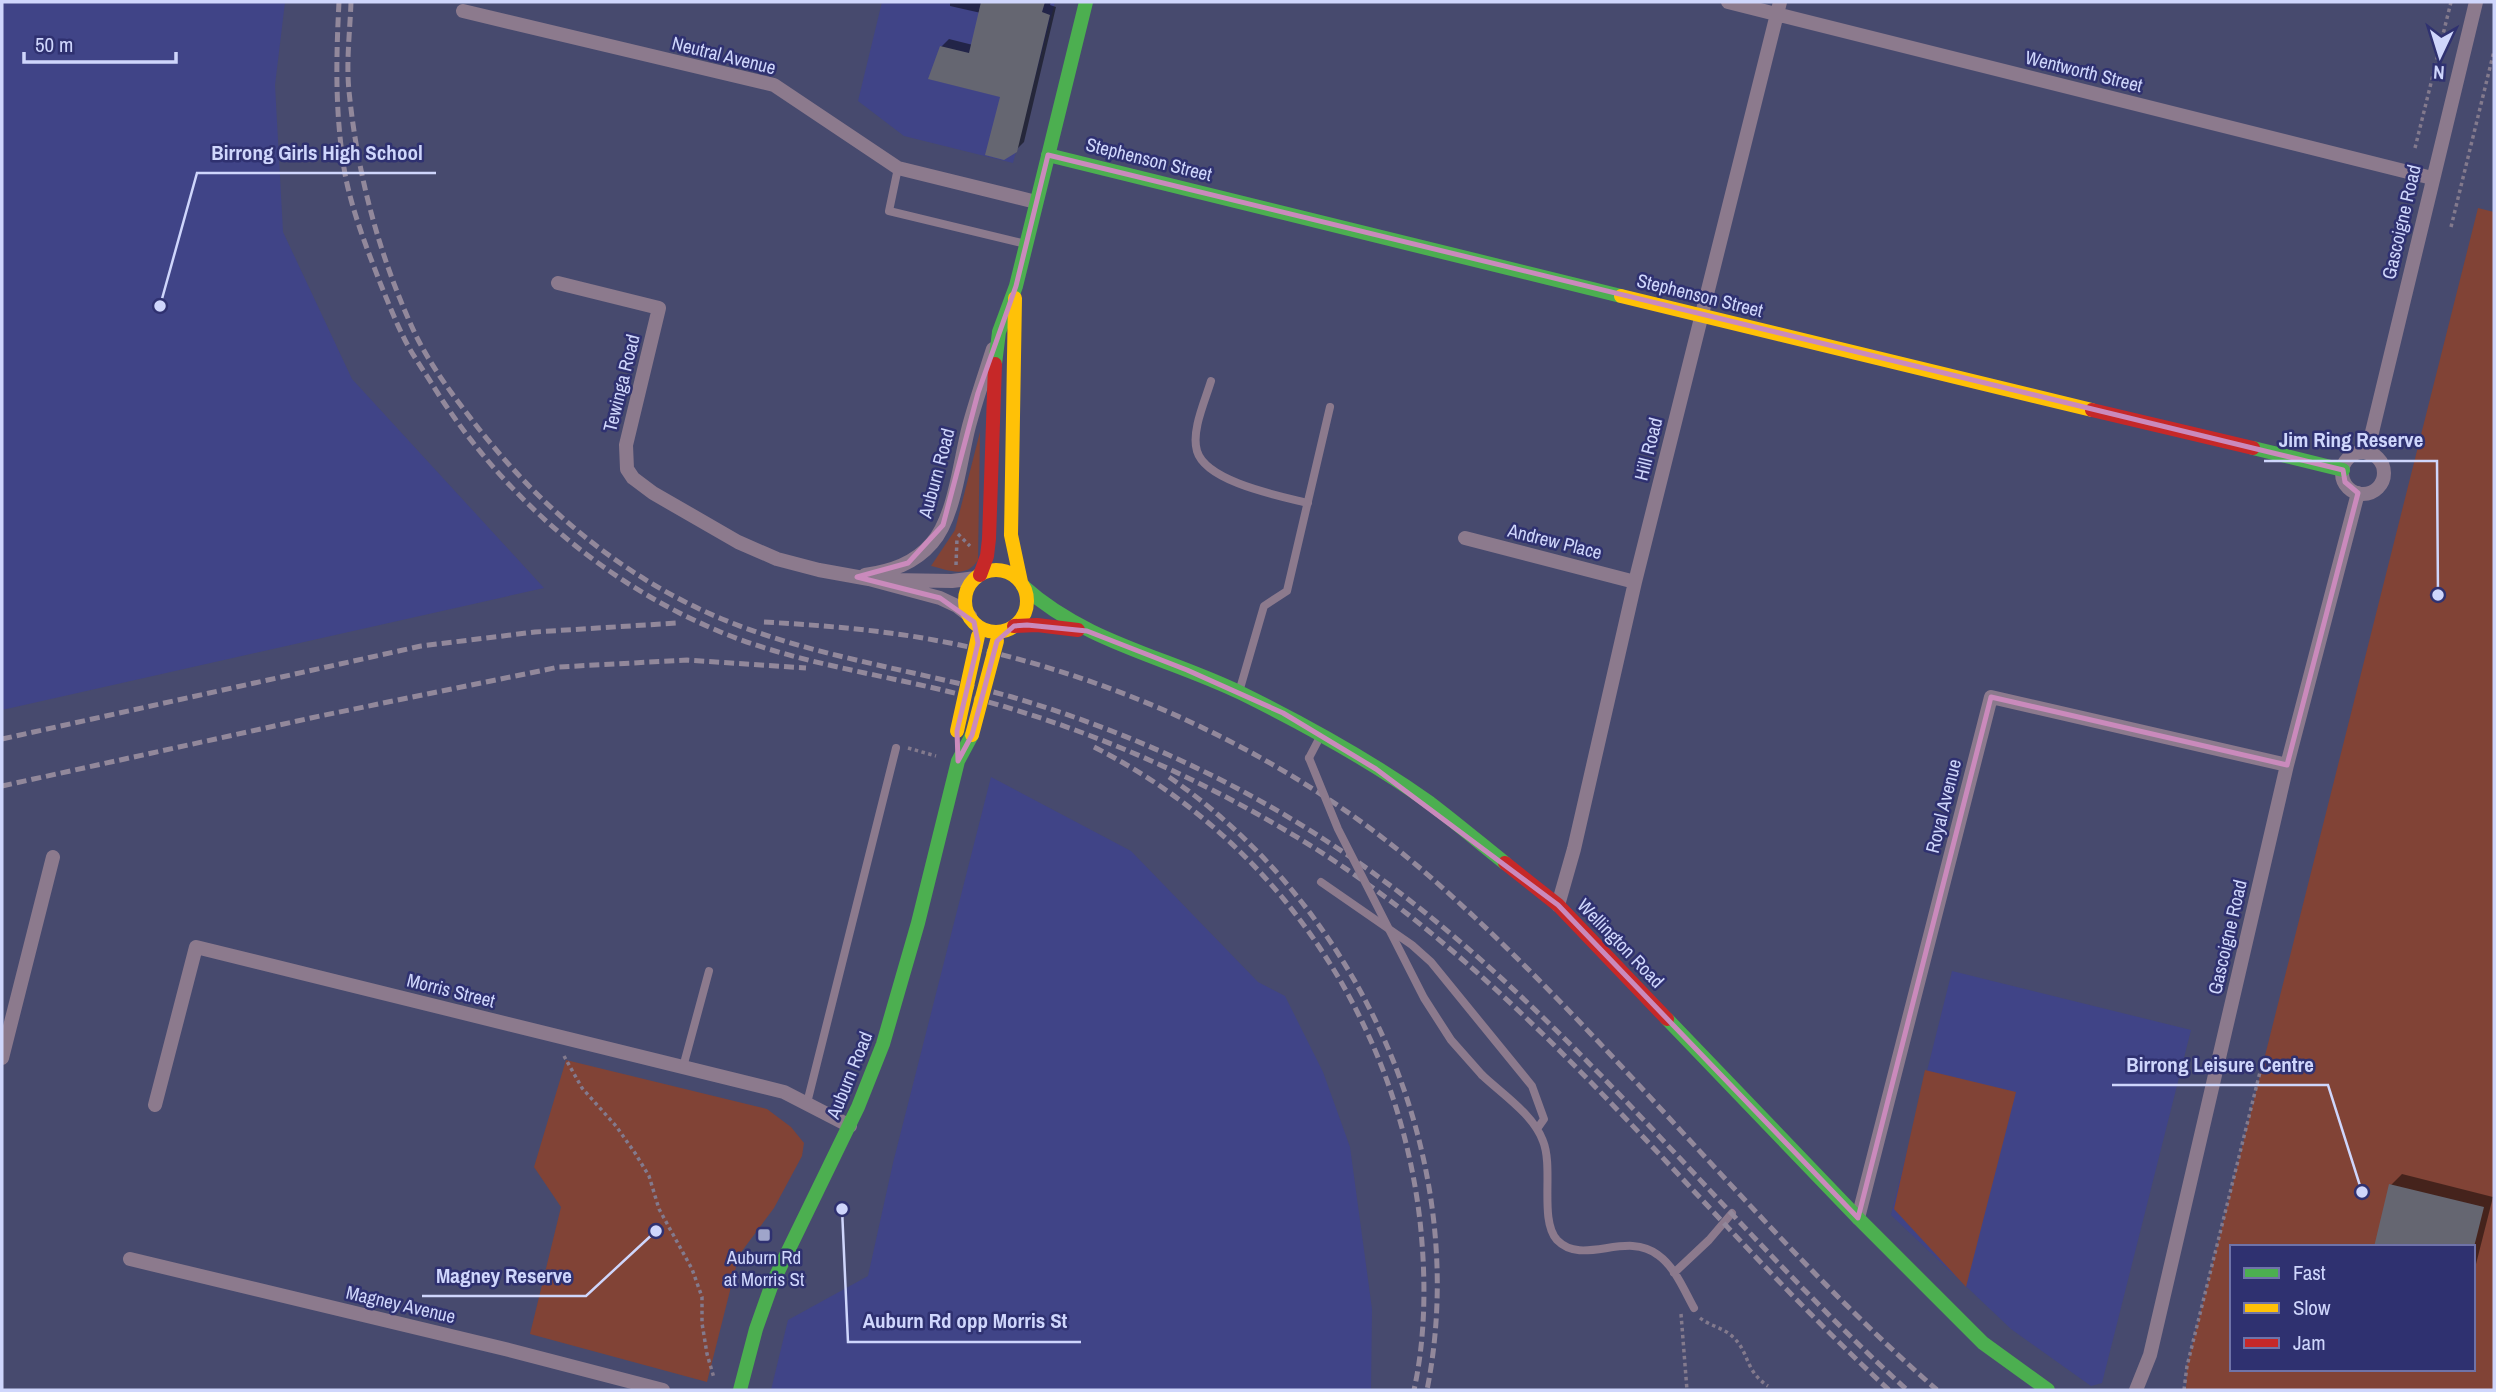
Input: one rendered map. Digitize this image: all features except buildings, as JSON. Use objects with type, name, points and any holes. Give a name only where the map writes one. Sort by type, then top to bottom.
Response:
[{"type":"main road","name":"Auburn Road","points":[[978,577],[987,556],[989,538],[993,377],[999,332],[1016,286],[1086,2]]},
{"type":"main road","name":"Stephenson Street","points":[[1048,155],[1700,316],[2343,470]]},
{"type":"main road","name":"Auburn Road","points":[[1016,286],[1011,535],[1022,584]]},
{"type":"main road","points":[[991,571],[1002,571],[1022,584],[1027,598],[1026,611],[1012,627],[993,632],[974,625],[966,599],[969,588],[978,577],[991,571]]},
{"type":"main road","name":"Wellington Road","points":[[1022,584],[1051,610],[1087,631],[1240,692],[1321,735],[1429,803],[1558,905],[1858,1218],[1983,1343],[2048,1390]]},
{"type":"main road","name":"Auburn Road","points":[[958,761],[957,731],[977,646],[974,625]]},
{"type":"main road","name":"Wellington Road","points":[[1012,627],[1037,625],[1087,631]]},
{"type":"main road","name":"Auburn Road","points":[[740,1390],[761,1311],[774,1278],[850,1126],[879,1052],[901,987],[958,761],[972,735],[997,641],[1012,627]]},
{"type":"street","name":"Wentworth Street","points":[[1728,2],[1778,8],[2432,178]]},
{"type":"street","name":"Gascoigne Road","points":[[2367,453],[2476,2]]},
{"type":"street","name":"Hill Road","points":[[1558,905],[1574,849],[1700,316],[1778,8]]},
{"type":"street","name":"Neutral Avenue","points":[[463,11],[774,85],[898,168],[1036,202]]},
{"type":"street","name":"Tewinga Road","points":[[558,283],[659,309],[626,445],[627,469],[633,478],[653,493],[738,542],[777,559],[940,598],[957,606],[974,625]]},
{"type":"street","name":"Auburn Road","points":[[863,578],[908,563],[925,551],[939,534],[950,506],[978,393],[999,332]]},
{"type":"street","points":[[2367,453],[2379,459],[2384,477],[2377,489],[2365,494],[2358,493],[2344,482],[2343,470],[2354,454],[2367,453]]},
{"type":"street","name":"Gascoigne Road","points":[[2136,1390],[2150,1355],[2287,765],[2358,493]]},
{"type":"street","name":"Andrew Place","points":[[1465,538],[1635,582]]},
{"type":"street","name":"Tewinga Road","points":[[863,578],[952,581],[978,577]]},
{"type":"street","name":"Royal Avenue","points":[[1858,1218],[1991,697],[2287,765]]},
{"type":"street","points":[[2,1058],[53,857]]},
{"type":"street","name":"Morris Street","points":[[155,1105],[196,947],[784,1092],[850,1126]]},
{"type":"street","name":"Magney Avenue","points":[[130,1259],[663,1390]]},
{"type":"lane","points":[[898,168],[889,211],[1026,244]]},
{"type":"lane","points":[[1211,381],[1197,430],[1196,449],[1203,463],[1221,475],[1248,486],[1308,503]]},
{"type":"lane","points":[[1240,692],[1264,606],[1287,591],[1330,407]]},
{"type":"lane","points":[[1321,735],[1309,758],[1338,829],[1428,1005],[1451,1040],[1537,1129],[1548,1154],[1549,1217],[1555,1238],[1564,1246],[1580,1250],[1642,1246],[1657,1254],[1675,1273],[1694,1308]]},
{"type":"lane","name":"Auburn Road","points":[[807,1103],[896,748]]},
{"type":"lane","points":[[1321,883],[1412,945],[1431,962],[1532,1086],[1544,1119],[1537,1129]]},
{"type":"lane","points":[[683,1067],[709,971]]},
{"type":"lane","points":[[1675,1273],[1732,1213]]},
{"type":"path","points":[[2415,148],[2451,2]]},
{"type":"path","points":[[2451,227],[2494,51]]},
{"type":"path","points":[[956,567],[957,533],[975,549]]},
{"type":"path","points":[[908,748],[936,756]]},
{"type":"path","points":[[565,1038],[563,1055],[582,1088],[616,1126],[649,1176],[659,1209],[692,1269],[702,1297],[707,1354],[714,1378]]},
{"type":"path","points":[[2184,1390],[2187,1366],[2262,1064]]},
{"type":"path","points":[[1682,1288],[1681,1325],[1687,1390]]},
{"type":"path","points":[[1694,1308],[1701,1321],[1721,1328],[1736,1339],[1750,1369],[1768,1386]]},
{"type":"highlighted area","points":[[1048,155],[2343,470],[2345,482],[2358,493],[2287,765],[1991,697],[1858,1218],[1558,905],[1376,769],[1283,713],[1187,670],[1087,631],[1027,625],[1014,626],[997,641],[972,735],[958,761],[957,731],[978,643],[974,622],[940,598],[857,577],[908,563],[943,525],[978,393],[1016,286]]},
{"type":"shaded area","points":[[2,2],[285,2],[275,85],[283,232],[352,379],[544,588],[2,710]]},
{"type":"shaded area","points":[[882,2],[1055,2],[1013,163],[904,136],[858,101]]},
{"type":"shaded area","points":[[2478,208],[2494,212],[2494,1390],[2186,1390],[2187,1366]]},
{"type":"shaded area","points":[[980,432],[978,560],[968,570],[957,572],[931,566],[955,530]]},
{"type":"shaded area","points":[[991,777],[1131,851],[1258,982],[1285,996],[1323,1072],[1350,1147],[1372,1309],[1371,1390],[771,1390],[788,1320],[868,1276],[893,1163]]},
{"type":"shaded area","points":[[1952,971],[2191,1030],[2102,1383],[2091,1386],[2011,1329],[1891,1215]]},
{"type":"shaded area","points":[[566,1060],[767,1109],[791,1127],[804,1143],[802,1156],[774,1208],[739,1255],[707,1382],[530,1334],[561,1207],[534,1167]]},
{"type":"shaded area","points":[[1925,1070],[2016,1092],[1966,1287],[1894,1209]]},
{"type":"railway","points":[[339,2],[337,85],[344,168],[350,197],[389,304],[409,348],[459,424],[522,498],[558,531],[636,588],[723,633],[814,662],[939,689],[1016,710],[1105,741],[1234,801],[1316,849],[1397,906],[1473,969],[1545,1036],[1818,1322],[1889,1390]]},
{"type":"railway","points":[[351,2],[348,80],[357,152],[379,241],[400,299],[418,340],[451,392],[504,459],[559,514],[588,539],[652,584],[722,619],[792,643],[975,687],[1094,724],[1213,776],[1289,817],[1325,840],[1407,898],[1484,962],[1557,1031],[1835,1321],[1907,1390]]},
{"type":"railway","points":[[764,622],[923,638],[1062,672],[1130,696],[1196,725],[1261,758],[1323,795],[1381,837],[1436,882],[1501,943],[1626,1071],[1808,1267],[1871,1330],[1937,1390]]},
{"type":"railway","points":[[2,739],[421,646],[535,632],[677,623]]},
{"type":"railway","points":[[2,786],[559,667],[687,660],[806,668]]},
{"type":"railway","points":[[1094,747],[1159,786],[1218,832],[1271,884],[1317,943],[1355,1007],[1385,1075],[1407,1147],[1420,1221],[1424,1306],[1414,1390]]},
{"type":"railway","points":[[1169,777],[1237,832],[1297,896],[1347,968],[1387,1046],[1416,1129],[1433,1215],[1437,1303],[1427,1390]]},
{"type":"traffic: fast","points":[[995,364],[999,332],[1016,286],[1086,2]]},
{"type":"traffic: fast","points":[[1048,155],[1621,296]]},
{"type":"traffic: fast","points":[[2253,448],[2343,470]]},
{"type":"traffic: fast","points":[[1023,586],[1073,622],[1213,680],[1338,744],[1430,803],[1505,863]]},
{"type":"traffic: fast","points":[[740,1390],[756,1329],[772,1284],[858,1107],[883,1044],[918,923],[958,761],[972,735]]},
{"type":"traffic: fast","points":[[1667,1019],[1858,1218],[1983,1343],[2048,1390]]},
{"type":"traffic: slow","points":[[1621,296],[2092,410]]},
{"type":"traffic: slow","points":[[1015,298],[1011,535],[1021,582]]},
{"type":"traffic: slow","points":[[996,570],[1018,579],[1027,601],[1018,623],[996,632],[974,623],[965,601],[974,579],[996,570]]},
{"type":"traffic: slow","points":[[957,731],[978,636]]},
{"type":"traffic: slow","points":[[972,735],[997,641]]},
{"type":"traffic: jam","points":[[980,575],[987,556],[989,539],[995,364]]},
{"type":"traffic: jam","points":[[2092,410],[2253,448]]},
{"type":"traffic: jam","points":[[1014,626],[1037,625],[1078,630]]},
{"type":"traffic: jam","points":[[1505,863],[1558,905],[1667,1019]]},
{"type":"place","name":"Birrong Girls High School","points":[[160,306]]},
{"type":"place","name":"Jim Ring Reserve","points":[[2438,595]]},
{"type":"place","name":"Birrong Leisure Centre","points":[[2362,1192]]},
{"type":"place","name":"Auburn Rd opp Morris St","points":[[842,1209]]},
{"type":"place","name":"Magney Reserve","points":[[656,1231]]},
{"type":"place","name":"Auburn Rd at Morris St","points":[[764,1235]]}]
